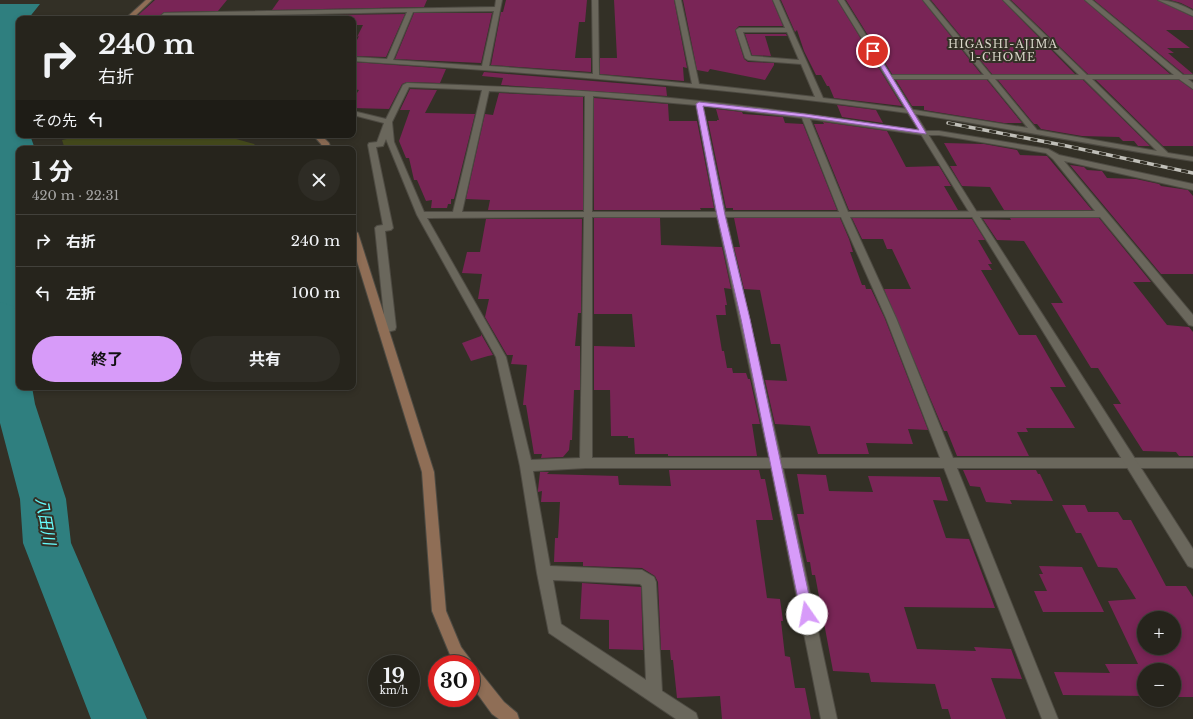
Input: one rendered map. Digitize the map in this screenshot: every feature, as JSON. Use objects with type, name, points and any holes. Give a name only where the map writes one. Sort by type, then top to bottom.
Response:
[{"type":"main road","points":[[131,16],[149,0]]},
{"type":"main road","points":[[319,138],[326,146]]},
{"type":"main road","points":[[356,243],[428,472],[439,611],[458,655]]},
{"type":"main road","points":[[480,684],[498,708],[511,719]]},
{"type":"street","points":[[485,67],[499,0]]},
{"type":"street","points":[[595,0],[596,76]]},
{"type":"street","points":[[678,0],[696,85]]},
{"type":"street","points":[[776,0],[820,100]]},
{"type":"street","points":[[841,0],[923,133],[1193,561]]},
{"type":"street","points":[[926,0],[1034,131]]},
{"type":"street","points":[[1006,0],[1166,155]]},
{"type":"street","points":[[1088,0],[1193,87]]},
{"type":"street","points":[[1161,0],[1187,10],[1193,14]]},
{"type":"street","points":[[162,16],[164,14],[496,9]]},
{"type":"street","points":[[390,61],[411,11]]},
{"type":"street","points":[[325,16],[328,12]]},
{"type":"street","points":[[789,30],[739,30],[748,58],[802,62]]},
{"type":"street","points":[[356,59],[485,67],[696,85],[910,112],[1034,131],[1193,159]]},
{"type":"street","points":[[889,77],[1193,77]]},
{"type":"street","points":[[383,329],[391,327],[380,228],[388,228],[372,145],[380,144],[388,122],[407,85],[486,88],[699,104],[805,116],[923,133],[939,133],[1048,151],[1056,157],[1193,322]]},
{"type":"street","points":[[457,215],[486,88]]},
{"type":"street","points":[[586,464],[589,95]]},
{"type":"street","points":[[699,104],[721,215],[776,463],[829,719]]},
{"type":"street","points":[[356,114],[388,122]]},
{"type":"street","points":[[805,116],[845,215],[890,318],[1050,719]]},
{"type":"street","points":[[388,122],[390,142],[421,216],[501,357],[526,466],[554,628],[690,719]]},
{"type":"street","points":[[1056,157],[1193,187]]},
{"type":"street","points":[[421,216],[1102,214]]},
{"type":"street","points":[[526,466],[586,464],[776,463],[1193,463]]},
{"type":"street","points":[[544,574],[642,577],[649,582],[654,695]]},
{"type":"green space","points":[[71,138],[233,138],[254,144],[256,146],[64,146],[62,140]]},
{"type":"water","points":[[0,4],[40,4],[30,16],[16,16],[16,138],[31,138],[34,146],[16,146],[16,323],[0,330]]},
{"type":"building","points":[[155,0],[227,0],[218,11],[164,12],[159,16],[137,16]]},
{"type":"building","points":[[279,0],[427,0],[424,7],[272,10]]},
{"type":"building","points":[[506,0],[587,0],[585,22],[579,22],[575,58],[591,58],[591,72],[491,65],[501,12],[503,12]]},
{"type":"building","points":[[614,0],[674,0],[687,68],[683,67],[684,81],[600,74],[600,58],[617,58]]},
{"type":"building","points":[[683,0],[772,0],[783,26],[739,26],[735,30],[744,59],[748,62],[774,63],[765,80],[710,69],[708,72],[697,70]]},
{"type":"building","points":[[781,0],[837,0],[902,106],[834,98],[829,86],[827,86],[821,75],[816,75],[804,51],[797,30],[795,32]]},
{"type":"building","points":[[846,0],[922,0],[981,74],[892,74]]},
{"type":"building","points":[[931,0],[1002,0],[1075,74],[992,74]]},
{"type":"building","points":[[1011,0],[1084,0],[1170,74],[1088,74]]},
{"type":"building","points":[[1094,0],[1157,0],[1193,17],[1193,30],[1166,30],[1190,48],[1167,48],[1174,53],[1168,53],[1193,74],[1184,74]]},
{"type":"building","points":[[1170,0],[1193,0],[1193,9],[1181,3]]},
{"type":"building","points":[[414,13],[492,13],[481,63],[395,59]]},
{"type":"building","points":[[405,14],[386,57],[356,56],[356,42],[359,36],[357,37],[363,25],[356,25],[356,16],[267,16]]},
{"type":"building","points":[[745,34],[786,34],[787,36],[765,36],[771,56],[752,55]]},
{"type":"building","points":[[356,62],[446,69],[440,83],[407,82],[402,84],[389,109],[356,108],[356,94],[359,90],[356,90]]},
{"type":"building","points":[[484,72],[666,87],[667,96],[501,85],[503,78],[482,76]]},
{"type":"building","points":[[896,80],[987,80],[1022,123],[1004,123],[924,110],[924,106],[912,106]]},
{"type":"building","points":[[998,80],[1083,80],[1150,146],[1138,146],[1134,141],[1123,141],[1119,137],[1082,136],[1041,129],[1037,124],[1034,124]]},
{"type":"building","points":[[1096,80],[1179,80],[1193,90],[1193,146],[1163,146]]},
{"type":"building","points":[[410,89],[437,90],[425,113],[475,114],[454,199],[451,199],[451,204],[448,204],[447,208],[431,208],[432,200],[426,201],[417,180],[414,180],[409,158],[406,158],[399,141],[410,110],[400,110]]},
{"type":"building","points":[[499,93],[583,97],[583,210],[488,210],[490,200],[466,199],[485,114],[493,115]]},
{"type":"building","points":[[594,98],[668,104],[669,121],[697,121],[714,208],[700,208],[701,210],[594,210]]},
{"type":"building","points":[[837,105],[876,110],[883,123],[842,117]]},
{"type":"building","points":[[716,109],[742,112],[743,114],[783,117],[785,123],[803,124],[837,210],[733,210],[733,208],[726,208],[708,121],[719,120]]},
{"type":"building","points":[[823,122],[887,131],[906,167],[939,166],[951,186],[944,186],[958,210],[849,210],[814,124],[824,124]]},
{"type":"building","points":[[944,143],[984,144],[1017,150],[1020,155],[1047,156],[1092,210],[1004,210],[990,187],[962,186],[950,166],[957,166]]},
{"type":"building","points":[[1070,165],[1084,167],[1087,170],[1102,171],[1107,178],[1136,179],[1159,184],[1161,186],[1188,190],[1193,196],[1193,274],[1161,274]]},
{"type":"building","points":[[594,218],[660,218],[661,245],[722,247],[731,289],[724,288],[727,305],[725,305],[726,315],[716,315],[722,351],[724,351],[727,368],[732,368],[733,373],[746,373],[748,379],[750,379],[760,424],[752,424],[757,456],[668,456],[668,454],[635,454],[634,438],[628,438],[628,436],[611,436],[610,390],[594,390],[594,346],[635,347],[632,314],[594,314]]},
{"type":"building","points":[[734,218],[840,218],[849,239],[853,252],[850,252],[862,285],[865,285],[866,289],[871,289],[885,319],[928,430],[908,429],[913,444],[866,443],[869,454],[818,454],[810,426],[775,424],[765,380],[787,381],[780,344],[771,344],[760,290],[744,289],[734,247],[740,247]]},
{"type":"building","points":[[852,218],[972,219],[985,240],[978,240],[992,264],[988,264],[992,270],[981,270],[1019,335],[1036,335],[1066,387],[1050,387],[1075,428],[1026,428],[1028,432],[1017,432],[1029,456],[957,456],[947,431],[944,431],[884,289],[911,289],[892,249],[887,249],[883,239],[862,239]]},
{"type":"building","points":[[1010,218],[1099,218],[1151,282],[1133,282],[1167,325],[1189,327],[1193,332],[1193,456],[1179,456],[1176,452],[1143,451],[1113,404],[1121,404],[1098,368],[1091,368],[1051,303],[1063,303],[1024,241],[997,240],[983,219],[1011,220]]},
{"type":"building","points":[[486,219],[582,219],[581,313],[578,313],[575,346],[580,346],[580,390],[574,390],[572,440],[570,440],[569,450],[563,457],[541,458],[542,454],[534,454],[526,405],[523,405],[527,365],[511,364],[513,355],[507,355],[485,317],[489,299],[478,299],[482,274],[462,273],[467,252],[480,252]]},
{"type":"building","points":[[481,334],[493,355],[471,361],[462,343],[481,336]]},
{"type":"building","points":[[669,470],[759,470],[761,479],[765,479],[773,520],[756,520],[767,598],[780,599],[785,656],[790,657],[795,688],[805,688],[811,719],[722,719],[720,696],[677,698],[673,660],[671,660],[670,650],[661,650],[658,582],[655,576],[642,568],[583,566],[583,562],[554,562],[555,538],[558,538],[560,502],[541,502],[542,491],[538,492],[540,472],[549,472],[547,474],[618,476],[619,485],[671,486]]},
{"type":"building","points":[[963,470],[1036,470],[1038,474],[1040,474],[1053,501],[1010,500],[1012,504],[986,502],[980,487],[970,486]]},
{"type":"building","points":[[797,474],[826,475],[829,491],[873,492],[868,476],[940,477],[948,501],[933,500],[946,538],[969,539],[995,608],[904,607],[917,649],[976,651],[974,647],[1011,649],[1022,679],[991,678],[1006,719],[951,719],[948,709],[942,709],[935,684],[871,682],[869,673],[833,671],[815,575],[812,575],[810,562],[807,562],[797,514],[804,514]]},
{"type":"building","points":[[1062,505],[1085,505],[1088,512],[1118,512],[1123,520],[1131,520],[1166,586],[1186,586],[1193,597],[1193,697],[1181,697],[1181,663],[1138,663],[1108,601],[1136,599],[1117,568],[1098,567],[1081,533],[1076,533]]},
{"type":"building","points":[[1039,566],[1082,567],[1104,612],[1043,612],[1034,591],[1047,591],[1039,574],[1043,574]]},
{"type":"building","points":[[582,583],[641,587],[643,650],[609,649],[609,620],[580,619]]},
{"type":"building","points":[[1105,664],[1137,664],[1137,696],[1063,695],[1054,672],[1110,673]]},
{"type":"waterway","name":"八田川","points":[[0,315],[15,404],[43,499],[47,543],[105,688],[119,719]]},
{"type":"railway","points":[[948,123],[1062,145],[1193,173]]},
{"type":"district","name":"HIGASHI-AJIMA 1-CHOME","points":[[1003,50]]},
{"type":"route","points":[[807,614],[746,319],[721,215],[699,104],[805,116],[923,133],[873,51]]}]
